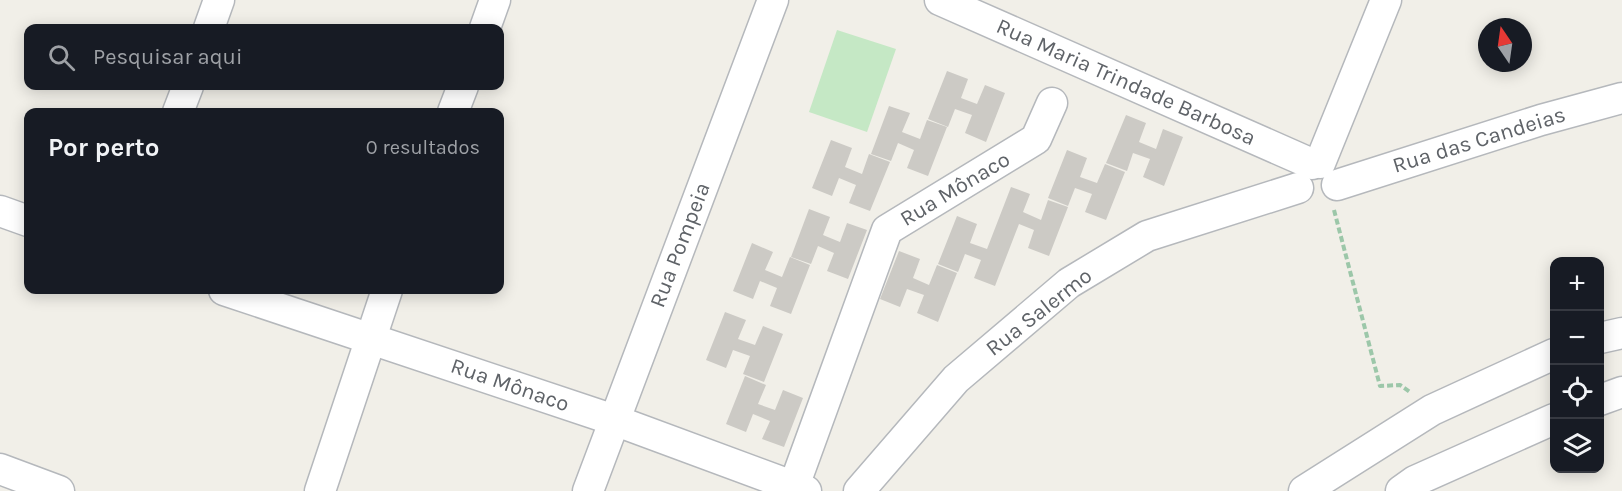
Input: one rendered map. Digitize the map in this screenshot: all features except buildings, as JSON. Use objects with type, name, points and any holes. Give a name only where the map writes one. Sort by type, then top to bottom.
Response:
[{"type":"street","points":[[210,24],[219,0]]},
{"type":"street","points":[[486,24],[495,0]]},
{"type":"street","name":"Rua Pompeia","points":[[588,491],[772,0]]},
{"type":"street","name":"Rua Maria Trindade Barbosa","points":[[940,0],[1320,180]]},
{"type":"street","points":[[1320,180],[1386,0]]},
{"type":"street","points":[[180,108],[186,90]]},
{"type":"street","points":[[455,108],[461,90]]},
{"type":"street","name":"Rua das Candeias","points":[[1320,180],[1622,98]]},
{"type":"street","name":"Rua Mônaco","points":[[236,294],[614,420],[800,488],[887,230],[1036,139],[1052,103]]},
{"type":"street","name":"Rua Salermo","points":[[859,491],[956,379],[1069,284],[1147,236],[1320,180]]},
{"type":"street","points":[[0,211],[24,220]]},
{"type":"street","points":[[320,491],[386,294]]},
{"type":"street","points":[[1604,337],[1622,333]]},
{"type":"street","points":[[1305,491],[1432,410],[1550,356]]},
{"type":"street","points":[[1604,398],[1622,392]]},
{"type":"street","points":[[1401,491],[1415,481],[1550,421]]},
{"type":"street","points":[[0,469],[45,488]]},
{"type":"path","points":[[1320,180],[1380,386],[1400,385],[1432,410]]},
{"type":"green space","points":[[837,30],[896,49],[867,132],[809,112]]}]
